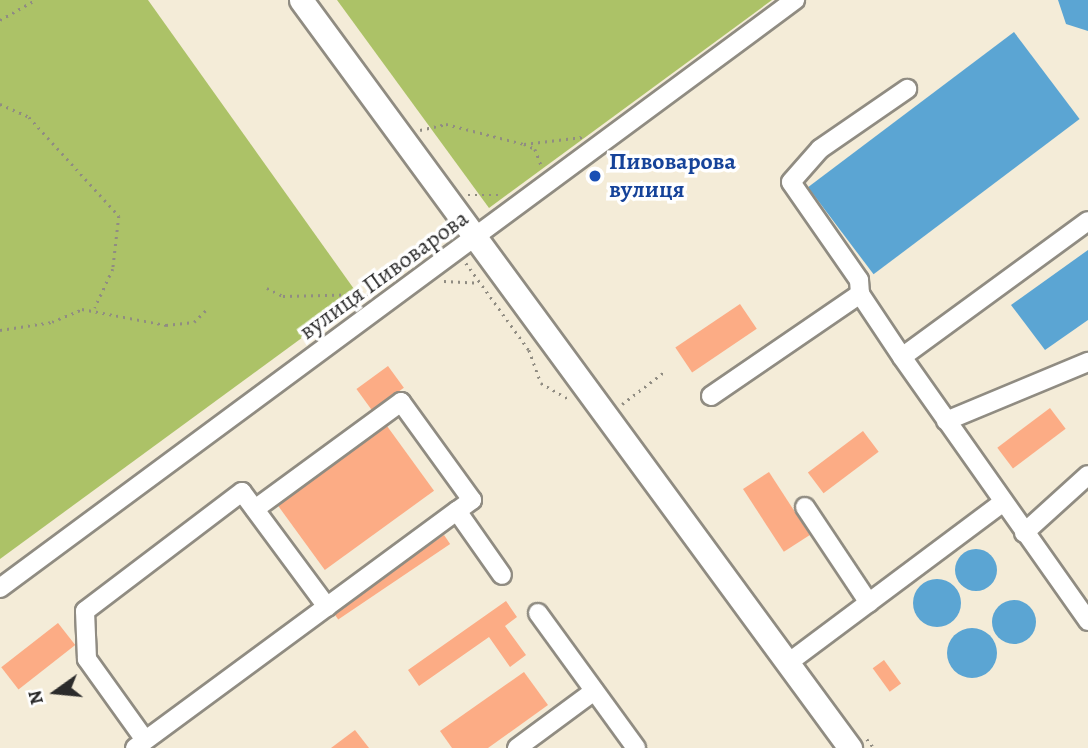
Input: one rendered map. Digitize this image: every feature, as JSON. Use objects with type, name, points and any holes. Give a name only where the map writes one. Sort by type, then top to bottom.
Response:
[{"type":"main road","points":[[301,0],[850,748]]},
{"type":"street","name":"вулиця Пивоварова","points":[[0,588],[539,192],[795,0]]},
{"type":"street","points":[[906,89],[820,149],[791,182],[859,280],[860,294],[1002,503],[1088,621]]},
{"type":"street","points":[[902,356],[1088,221]]},
{"type":"street","points":[[711,396],[860,294]]},
{"type":"street","points":[[946,421],[1088,362]]},
{"type":"street","points":[[255,509],[401,402],[472,500],[327,607],[140,744],[87,659],[85,611],[242,492],[327,607]]},
{"type":"street","points":[[1024,533],[1088,475]]},
{"type":"street","points":[[788,663],[1002,503]]},
{"type":"street","points":[[805,507],[869,603]]},
{"type":"street","points":[[457,511],[502,575]]},
{"type":"street","points":[[538,613],[636,748]]},
{"type":"street","points":[[517,748],[594,691]]},
{"type":"path","points":[[0,20],[35,0]]},
{"type":"path","points":[[0,104],[29,117],[119,216],[113,269],[95,308]]},
{"type":"path","points":[[420,130],[446,124],[524,144],[613,136]]},
{"type":"path","points":[[468,195],[539,192],[539,155],[524,144]]},
{"type":"path","points":[[471,273],[529,350],[541,383],[574,402]]},
{"type":"path","points":[[267,288],[283,296],[330,291],[374,297]]},
{"type":"path","points":[[0,330],[95,308],[166,325],[194,322],[206,309]]},
{"type":"path","points":[[621,404],[664,372]]},
{"type":"green space","points":[[0,0],[148,0],[359,296],[0,559]]},
{"type":"green space","points":[[337,0],[772,0],[489,208]]},
{"type":"water","points":[[1058,0],[1088,0],[1088,31],[1066,24]]},
{"type":"water","points":[[1014,32],[1080,119],[874,274],[808,187]]},
{"type":"water","points":[[1088,250],[1088,320],[1045,350],[1011,305]]},
{"type":"water","points":[[976,549],[991,555],[997,570],[991,585],[976,591],[961,585],[955,570],[961,555]]},
{"type":"water","points":[[937,579],[954,586],[961,603],[954,620],[937,627],[920,620],[913,603],[920,586]]},
{"type":"water","points":[[1014,600],[1030,606],[1036,622],[1030,638],[1014,644],[998,638],[992,622],[998,606]]},
{"type":"water","points":[[972,628],[990,635],[997,653],[990,671],[972,678],[954,671],[947,653],[954,635]]},
{"type":"building","points":[[740,304],[757,329],[692,372],[675,348]]},
{"type":"building","points":[[388,366],[404,388],[372,411],[356,389]]},
{"type":"building","points":[[1050,408],[1066,429],[1013,468],[997,448]]},
{"type":"building","points":[[387,426],[434,491],[325,570],[278,505]]},
{"type":"building","points":[[863,431],[879,452],[824,493],[808,473]]},
{"type":"building","points":[[769,472],[810,535],[784,552],[743,489]]},
{"type":"building","points":[[444,535],[450,544],[338,620],[332,610]]},
{"type":"building","points":[[506,601],[517,617],[505,626],[526,655],[510,667],[489,637],[419,686],[408,670]]},
{"type":"building","points":[[58,623],[75,645],[19,689],[1,667]]},
{"type":"building","points":[[884,660],[901,683],[890,692],[873,668]]},
{"type":"building","points":[[524,672],[548,705],[488,748],[452,748],[440,731]]},
{"type":"building","points":[[355,730],[369,748],[331,748]]},
{"type":"place","name":"Пивоварова вулиця","points":[[595,176]]}]
